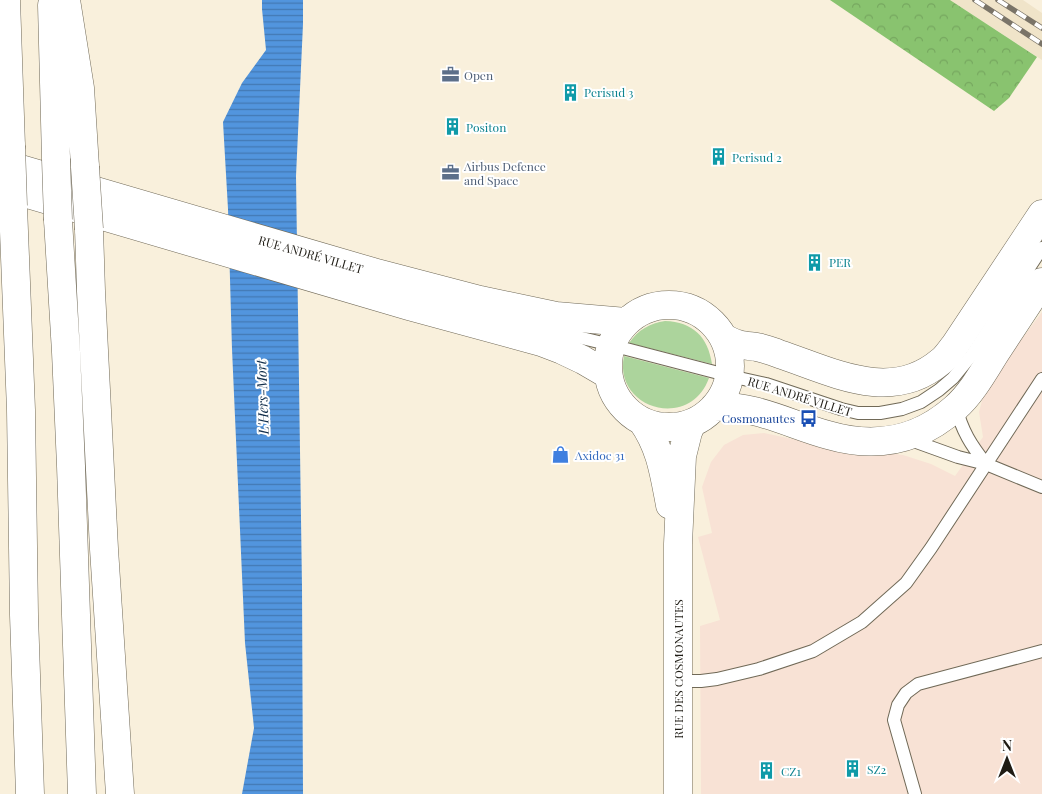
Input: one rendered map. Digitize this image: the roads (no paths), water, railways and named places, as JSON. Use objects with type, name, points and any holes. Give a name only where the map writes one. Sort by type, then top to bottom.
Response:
[{"type":"main road","points":[[6,0],[6,196],[21,410],[24,615],[30,794]]},
{"type":"main road","points":[[52,0],[58,220],[70,447],[82,794]]},
{"type":"main road","points":[[66,0],[80,88],[89,229],[103,529],[120,794]]},
{"type":"main road","name":"RUE ANDRÉ VILLET","points":[[5,154],[182,228]]},
{"type":"main road","name":"RUE ANDRÉ VILLET","points":[[6,196],[182,228],[359,280],[480,300],[570,318],[626,322]]},
{"type":"main road","points":[[714,408],[728,406],[756,412],[829,436],[854,441],[880,442],[901,438],[916,434],[934,424],[956,407],[972,388],[971,356],[1042,214]]},
{"type":"main road","name":"RUE ANDRÉ VILLET","points":[[359,280],[409,306],[540,342],[562,350],[608,374]]},
{"type":"main road","points":[[724,338],[739,345],[756,347],[777,353],[847,378],[888,383],[907,380],[925,372],[940,362],[971,356],[1042,282]]},
{"type":"main road","points":[[658,306],[676,306],[694,310],[715,325],[724,338],[730,357],[730,376],[724,393],[714,408],[692,423],[675,427],[658,427],[642,421],[629,413],[611,389],[608,359],[611,345],[617,333],[626,322],[641,312],[658,306]]},
{"type":"main road","name":"RUE DES COSMONAUTES","points":[[642,421],[650,434],[660,458],[678,544]]},
{"type":"main road","name":"RUE DES COSMONAUTES","points":[[678,794],[678,544],[682,456],[692,423]]},
{"type":"lane","points":[[0,174],[182,228]]},
{"type":"lane","name":"RUE ANDRÉ VILLET","points":[[611,345],[766,384],[858,413],[880,413],[902,409],[921,402],[953,378],[971,356],[1042,248]]},
{"type":"lane","name":"RUE ANDRÉ VILLET","points":[[359,280],[486,314]]},
{"type":"lane","points":[[524,324],[611,345]]},
{"type":"lane","points":[[678,682],[717,679],[759,669],[813,651],[862,622],[906,583],[932,548],[1042,379]]},
{"type":"lane","points":[[956,407],[966,436],[986,464]]},
{"type":"lane","points":[[901,438],[986,464],[1042,487]]},
{"type":"lane","points":[[915,794],[894,720],[898,705],[906,693],[918,684],[1042,650]]},
{"type":"water","name":"L'Hers-Mort","points":[[262,0],[303,0],[296,176],[303,794],[242,794],[254,728],[245,643],[223,122],[242,83],[266,50]]},
{"type":"railway","points":[[975,0],[1042,44]]},
{"type":"railway","points":[[998,0],[1042,28]]},
{"type":"place","name":"Open","points":[[450,75]]},
{"type":"place","name":"Perisud 3","points":[[570,92]]},
{"type":"place","name":"Positon","points":[[452,127]]},
{"type":"place","name":"Perisud 2","points":[[718,157]]},
{"type":"place","name":"Airbus Defence and Space","points":[[450,173]]},
{"type":"place","name":"PER","points":[[815,262]]},
{"type":"place","name":"Cosmonautes","points":[[809,418]]},
{"type":"place","name":"Axidoc 31","points":[[561,455]]},
{"type":"place","name":"SZ2","points":[[853,769]]},
{"type":"place","name":"CZ1","points":[[767,771]]}]
